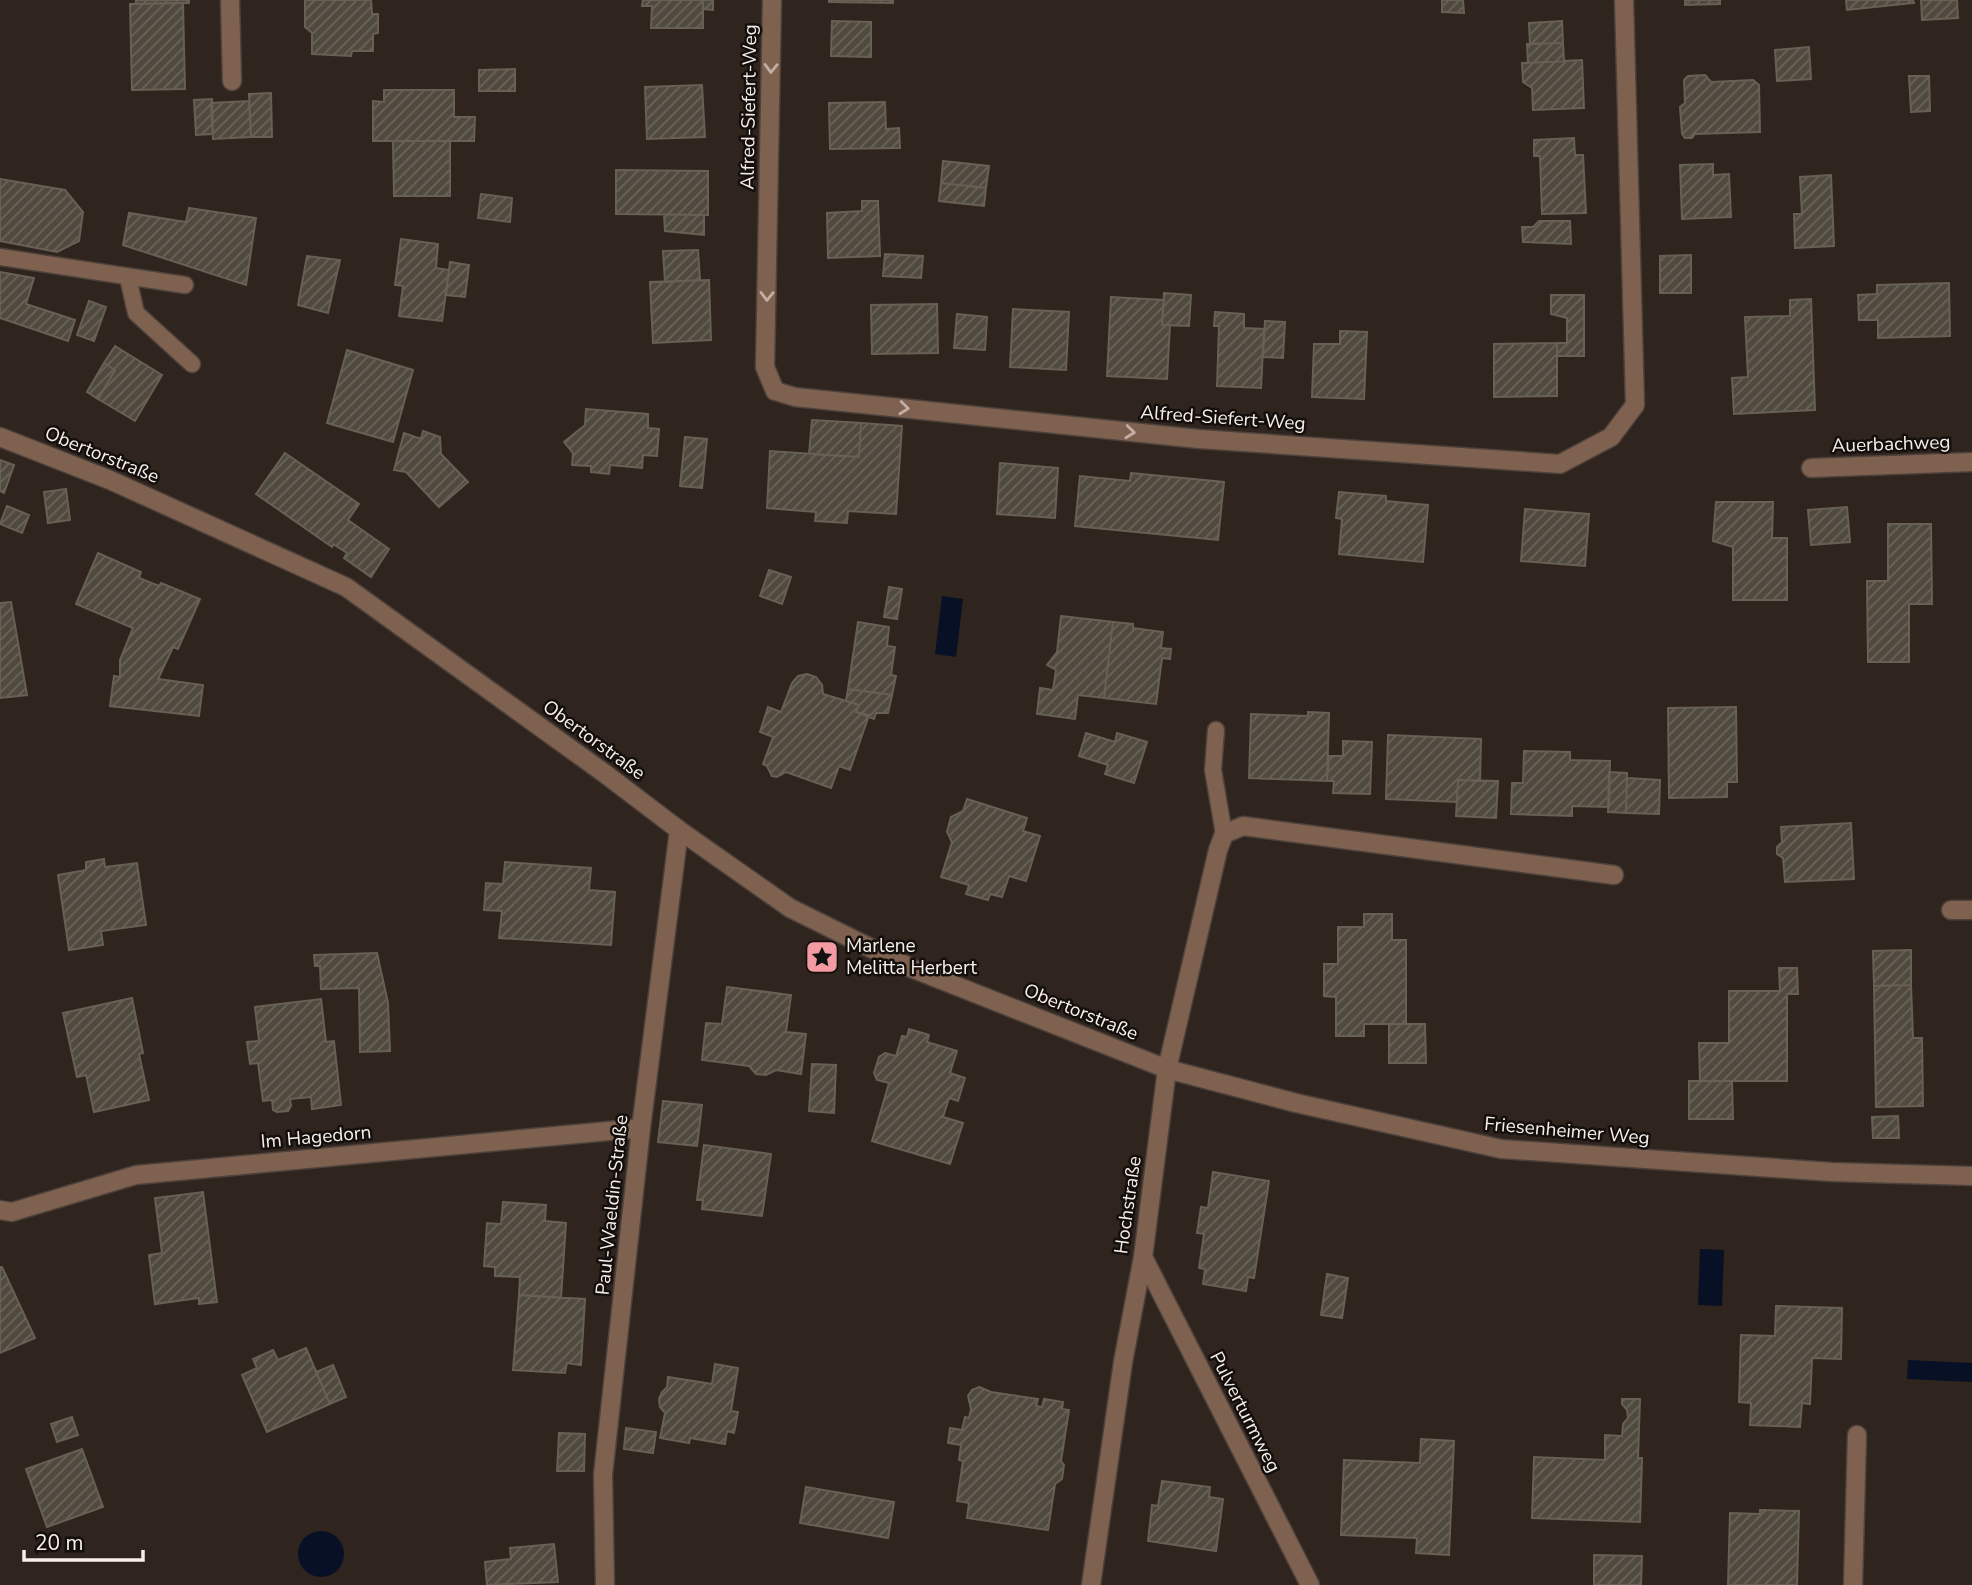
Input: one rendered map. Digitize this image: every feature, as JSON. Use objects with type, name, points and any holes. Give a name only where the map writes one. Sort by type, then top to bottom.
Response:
[{"type":"street","points":[[230,0],[232,81]]},
{"type":"street","name":"Alfred-Siefert-Weg","points":[[772,0],[765,367],[775,391],[795,397],[1199,439],[1560,464],[1611,437],[1635,405],[1624,0]]},
{"type":"street","name":"Obertorstraße","points":[[0,437],[122,485],[346,587],[790,908],[911,968],[1167,1069]]},
{"type":"street","name":"Auerbachweg","points":[[1811,468],[1972,462]]},
{"type":"street","points":[[1223,834],[1243,826],[1614,875]]},
{"type":"street","name":"Paul-Waeldin-Straße","points":[[605,1585],[603,1475],[641,1128],[680,830]]},
{"type":"street","name":"Hochstraße","points":[[1091,1585],[1123,1362],[1143,1257],[1167,1069],[1223,834]]},
{"type":"street","points":[[1951,910],[1972,910]]},
{"type":"street","name":"Friesenheimer Weg","points":[[1167,1069],[1296,1103],[1501,1149],[1832,1172],[1972,1176]]},
{"type":"street","name":"Im Hagedorn","points":[[0,1210],[12,1212],[136,1175],[641,1128]]},
{"type":"street","name":"Pulverturmweg","points":[[1143,1257],[1310,1585]]},
{"type":"street","points":[[1853,1585],[1857,1435]]},
{"type":"lane","points":[[0,257],[186,285]]},
{"type":"lane","points":[[128,278],[136,313],[192,364]]},
{"type":"lane","name":"Hochstraße","points":[[1216,730],[1213,771],[1223,834]]},
{"type":"water","points":[[942,596],[963,599],[956,657],[935,654]]},
{"type":"water","points":[[1700,1249],[1724,1250],[1722,1306],[1698,1305]]},
{"type":"water","points":[[1908,1360],[1972,1363],[1972,1382],[1907,1379]]},
{"type":"water","points":[[321,1531],[337,1538],[344,1554],[337,1570],[321,1577],[305,1570],[298,1554],[305,1538]]},
{"type":"building","points":[[136,0],[189,0],[189,3],[136,4]]},
{"type":"building","points":[[305,0],[371,0],[372,14],[378,14],[378,33],[373,34],[373,51],[352,51],[351,56],[312,54],[312,33],[305,27]]},
{"type":"building","points":[[643,0],[703,0],[703,28],[651,28],[652,6],[642,6]]},
{"type":"building","points":[[703,0],[713,0],[713,10],[703,9]]},
{"type":"building","points":[[893,0],[893,3],[829,2]]},
{"type":"building","points":[[1442,0],[1463,0],[1464,13],[1442,12]]},
{"type":"building","points":[[1685,0],[1720,0],[1720,4],[1685,5]]},
{"type":"building","points":[[1846,0],[1913,0],[1914,3],[1847,10]]},
{"type":"building","points":[[1921,0],[1957,0],[1958,18],[1922,20]]},
{"type":"building","points":[[183,3],[185,89],[132,90],[130,4]]},
{"type":"building","points":[[832,21],[871,22],[871,57],[831,56]]},
{"type":"building","points":[[1562,21],[1563,43],[1530,44],[1529,23]]},
{"type":"building","points":[[1563,43],[1564,61],[1528,63],[1527,44]]},
{"type":"building","points":[[1809,47],[1811,79],[1777,81],[1775,50]]},
{"type":"building","points":[[1582,60],[1584,108],[1533,110],[1532,88],[1523,82],[1522,63]]},
{"type":"building","points":[[515,69],[515,91],[479,91],[479,70]]},
{"type":"building","points":[[1705,75],[1711,82],[1753,80],[1759,85],[1760,132],[1695,134],[1692,138],[1685,138],[1682,134],[1680,107],[1685,103],[1684,80],[1688,76]]},
{"type":"building","points":[[1909,76],[1929,76],[1930,111],[1911,112]]},
{"type":"building","points":[[702,85],[705,137],[647,139],[645,87]]},
{"type":"building","points":[[384,90],[454,90],[454,117],[475,117],[474,141],[373,141],[373,101],[384,102]]},
{"type":"building","points":[[271,93],[272,137],[251,137],[249,94]]},
{"type":"building","points":[[212,99],[213,134],[196,135],[194,100]]},
{"type":"building","points":[[249,101],[251,137],[213,139],[211,103]]},
{"type":"building","points":[[885,102],[886,129],[899,128],[900,148],[830,149],[829,103]]},
{"type":"building","points":[[1574,138],[1575,155],[1583,155],[1586,213],[1542,214],[1540,156],[1534,156],[1534,140]]},
{"type":"building","points":[[393,141],[450,141],[450,196],[394,196]]},
{"type":"building","points":[[943,161],[989,166],[986,188],[941,183]]},
{"type":"building","points":[[1713,164],[1713,175],[1729,174],[1731,217],[1682,219],[1680,165]]},
{"type":"building","points":[[616,170],[708,171],[708,215],[616,214]]},
{"type":"building","points":[[1831,175],[1834,246],[1795,248],[1794,214],[1802,214],[1800,177]]},
{"type":"building","points":[[0,179],[65,190],[83,212],[79,241],[57,252],[0,241]]},
{"type":"building","points":[[941,183],[986,188],[984,206],[939,201]]},
{"type":"building","points":[[481,194],[512,198],[510,222],[478,218]]},
{"type":"building","points":[[862,201],[878,201],[880,256],[828,258],[827,213],[862,211]]},
{"type":"building","points":[[189,208],[256,218],[246,285],[123,245],[129,213],[186,222]]},
{"type":"building","points":[[664,215],[704,215],[704,235],[665,231]]},
{"type":"building","points":[[1539,221],[1570,221],[1571,244],[1523,242],[1522,227],[1533,227]]},
{"type":"building","points":[[401,239],[438,244],[436,268],[449,270],[442,321],[399,316],[403,286],[395,285]]},
{"type":"building","points":[[698,250],[700,280],[665,282],[663,251]]},
{"type":"building","points":[[885,254],[923,256],[921,278],[883,276]]},
{"type":"building","points":[[1691,255],[1691,293],[1660,293],[1660,256]]},
{"type":"building","points":[[307,256],[340,260],[328,313],[298,305]]},
{"type":"building","points":[[450,262],[469,265],[465,297],[446,295]]},
{"type":"building","points":[[0,272],[34,278],[26,304],[75,320],[68,341],[0,318]]},
{"type":"building","points":[[709,280],[711,340],[653,343],[650,282]]},
{"type":"building","points":[[1949,283],[1950,336],[1878,338],[1878,320],[1859,320],[1858,295],[1877,294],[1877,285]]},
{"type":"building","points":[[1164,293],[1191,295],[1189,326],[1162,325]]},
{"type":"building","points":[[1551,295],[1584,295],[1584,356],[1557,356],[1557,343],[1567,343],[1567,318],[1551,314]]},
{"type":"building","points":[[1111,297],[1164,300],[1162,325],[1170,325],[1167,379],[1107,376]]},
{"type":"building","points":[[1811,299],[1815,410],[1734,414],[1732,378],[1748,377],[1745,317],[1790,316],[1790,300]]},
{"type":"building","points":[[89,301],[106,307],[94,341],[77,335]]},
{"type":"building","points":[[937,304],[938,353],[872,354],[871,305]]},
{"type":"building","points":[[1013,309],[1069,312],[1066,370],[1010,367]]},
{"type":"building","points":[[1215,312],[1244,314],[1244,328],[1264,329],[1261,388],[1217,386],[1219,326],[1214,326]]},
{"type":"building","points":[[957,314],[987,317],[985,350],[954,348]]},
{"type":"building","points":[[1265,321],[1285,322],[1283,358],[1263,357]]},
{"type":"building","points":[[1340,331],[1367,332],[1364,399],[1312,397],[1314,344],[1340,344]]},
{"type":"building","points":[[1557,343],[1557,396],[1494,397],[1494,344]]},
{"type":"building","points":[[115,346],[162,375],[135,421],[98,399],[115,370],[104,363]]},
{"type":"building","points":[[347,350],[413,370],[393,442],[327,423]]},
{"type":"building","points":[[104,363],[115,370],[98,399],[87,392]]},
{"type":"building","points":[[586,409],[648,414],[648,428],[659,429],[657,456],[643,455],[642,468],[610,465],[609,474],[591,472],[591,466],[572,465],[573,453],[564,442],[585,425]]},
{"type":"building","points":[[812,420],[861,423],[859,457],[809,454]]},
{"type":"building","points":[[861,423],[902,426],[896,514],[848,511],[847,523],[815,521],[816,512],[767,508],[770,451],[859,457]]},
{"type":"building","points":[[423,431],[440,437],[441,454],[468,482],[439,507],[406,472],[394,470],[404,433],[421,439]]},
{"type":"building","points":[[685,437],[707,439],[702,488],[680,486]]},
{"type":"building","points":[[285,453],[359,504],[348,520],[389,549],[371,577],[344,558],[347,553],[333,544],[332,547],[256,494]]},
{"type":"building","points":[[0,460],[14,465],[4,493],[0,491]]},
{"type":"building","points":[[1000,463],[1058,468],[1055,518],[997,514]]},
{"type":"building","points":[[1131,473],[1224,482],[1218,540],[1075,526],[1080,476],[1130,481]]},
{"type":"building","points":[[66,489],[70,520],[48,523],[44,492]]},
{"type":"building","points":[[1339,492],[1386,496],[1386,501],[1428,505],[1423,562],[1339,554],[1342,519],[1336,518]]},
{"type":"building","points":[[1716,502],[1773,502],[1772,538],[1787,538],[1787,600],[1733,600],[1733,547],[1713,541]]},
{"type":"building","points":[[7,506],[29,515],[22,533],[0,524]]},
{"type":"building","points":[[1847,507],[1850,542],[1811,545],[1808,510]]},
{"type":"building","points":[[1525,509],[1589,514],[1585,566],[1521,561]]},
{"type":"building","points":[[1888,524],[1931,524],[1932,604],[1909,604],[1909,662],[1868,662],[1867,581],[1888,581]]},
{"type":"building","points":[[98,553],[141,572],[139,578],[159,586],[161,583],[200,599],[178,649],[173,647],[158,679],[203,685],[199,716],[110,706],[114,676],[120,677],[120,660],[133,628],[76,604]]},
{"type":"building","points":[[769,570],[791,577],[782,604],[760,596]]},
{"type":"building","points":[[889,587],[902,589],[897,619],[884,617]]},
{"type":"building","points":[[11,602],[27,695],[0,698],[0,603]]},
{"type":"building","points":[[1061,616],[1113,622],[1104,698],[1078,695],[1075,719],[1037,714],[1040,688],[1053,690],[1056,670],[1047,665],[1057,652]]},
{"type":"building","points":[[858,622],[889,627],[887,646],[895,647],[891,675],[896,676],[892,695],[848,689]]},
{"type":"building","points":[[1113,622],[1163,632],[1161,648],[1171,649],[1170,659],[1162,658],[1156,704],[1104,698]]},
{"type":"building","points":[[807,674],[816,677],[822,685],[823,694],[859,705],[856,712],[869,715],[850,770],[839,766],[831,788],[786,772],[777,777],[772,776],[763,764],[773,737],[760,732],[768,707],[781,712],[792,683],[798,676]]},
{"type":"building","points":[[848,689],[892,695],[888,713],[876,713],[874,719],[856,712],[859,705],[846,701]]},
{"type":"building","points":[[1736,707],[1737,782],[1727,782],[1727,797],[1669,798],[1668,708]]},
{"type":"building","points":[[1308,712],[1329,713],[1327,781],[1249,778],[1251,714],[1308,716]]},
{"type":"building","points":[[1086,733],[1115,742],[1117,733],[1147,742],[1134,783],[1105,774],[1108,765],[1079,756]]},
{"type":"building","points":[[1388,735],[1481,739],[1480,781],[1458,780],[1457,802],[1386,799]]},
{"type":"building","points":[[1343,741],[1372,742],[1370,794],[1333,793],[1334,781],[1327,781],[1329,756],[1343,756]]},
{"type":"building","points":[[1524,751],[1570,752],[1570,760],[1610,761],[1609,807],[1572,806],[1572,816],[1511,814],[1512,783],[1523,783]]},
{"type":"building","points":[[1609,772],[1627,773],[1626,813],[1608,812]]},
{"type":"building","points":[[1627,778],[1660,780],[1659,814],[1626,813]]},
{"type":"building","points":[[1458,780],[1498,781],[1496,818],[1456,816]]},
{"type":"building","points":[[967,799],[1027,818],[1023,831],[1040,836],[1026,881],[1009,876],[1002,897],[990,894],[988,900],[966,894],[969,885],[941,877],[952,842],[947,832],[951,817],[963,811]]},
{"type":"building","points":[[1851,823],[1854,879],[1785,882],[1783,858],[1777,854],[1777,847],[1782,842],[1781,827]]},
{"type":"building","points":[[104,859],[105,867],[137,863],[146,925],[101,931],[103,945],[69,950],[58,875],[86,870],[86,862]]},
{"type":"building","points":[[505,862],[591,868],[589,890],[615,892],[611,945],[499,938],[502,911],[484,910],[486,883],[503,884]]},
{"type":"building","points":[[1364,914],[1392,914],[1392,940],[1406,940],[1406,1024],[1364,1024],[1364,1036],[1336,1036],[1336,997],[1324,996],[1324,964],[1338,964],[1338,927],[1364,927]]},
{"type":"building","points":[[1911,950],[1911,985],[1874,986],[1873,951]]},
{"type":"building","points":[[377,953],[388,1003],[390,1051],[360,1052],[359,988],[321,989],[320,966],[315,966],[314,955]]},
{"type":"building","points":[[1779,968],[1797,968],[1798,994],[1787,994],[1787,1081],[1700,1081],[1699,1043],[1729,1043],[1729,991],[1780,991]]},
{"type":"building","points":[[1911,985],[1913,1038],[1922,1038],[1923,1106],[1876,1107],[1874,986]]},
{"type":"building","points":[[727,987],[791,995],[786,1032],[806,1034],[801,1074],[776,1070],[766,1075],[756,1074],[749,1066],[702,1060],[706,1023],[722,1024]]},
{"type":"building","points":[[132,998],[143,1053],[139,1054],[149,1100],[94,1112],[86,1075],[77,1077],[63,1013]]},
{"type":"building","points":[[321,999],[326,1042],[334,1041],[341,1105],[312,1109],[311,1097],[290,1099],[291,1106],[288,1111],[277,1112],[273,1110],[272,1100],[263,1101],[258,1063],[250,1064],[247,1042],[259,1041],[255,1007]]},
{"type":"building","points":[[1389,1024],[1425,1024],[1426,1063],[1389,1063]]},
{"type":"building","points":[[909,1029],[929,1035],[927,1042],[957,1051],[950,1073],[965,1078],[958,1101],[949,1098],[943,1117],[963,1123],[950,1164],[872,1141],[889,1083],[877,1080],[874,1073],[879,1057],[885,1053],[896,1056],[902,1036],[907,1037]]},
{"type":"building","points":[[812,1064],[836,1065],[834,1113],[809,1111]]},
{"type":"building","points":[[1689,1081],[1732,1081],[1733,1119],[1689,1119]]},
{"type":"building","points":[[663,1101],[702,1105],[697,1146],[658,1142]]},
{"type":"building","points":[[1898,1116],[1899,1138],[1873,1138],[1872,1117]]},
{"type":"building","points":[[704,1145],[771,1154],[762,1216],[702,1209],[703,1200],[697,1200]]},
{"type":"building","points":[[1213,1172],[1269,1181],[1254,1278],[1248,1277],[1246,1291],[1203,1284],[1205,1269],[1199,1268],[1204,1234],[1197,1233],[1201,1207],[1208,1208]]},
{"type":"building","points":[[203,1192],[217,1302],[199,1304],[199,1298],[155,1304],[149,1255],[162,1253],[155,1198]]},
{"type":"building","points":[[503,1202],[546,1205],[545,1221],[566,1223],[561,1298],[519,1295],[520,1277],[495,1276],[495,1267],[484,1266],[487,1223],[501,1224]]},
{"type":"building","points":[[0,1267],[35,1338],[0,1353]]},
{"type":"building","points":[[1327,1274],[1348,1278],[1342,1318],[1321,1315]]},
{"type":"building","points":[[519,1295],[585,1299],[581,1365],[567,1363],[565,1373],[513,1370]]},
{"type":"building","points":[[1776,1306],[1842,1308],[1841,1359],[1812,1358],[1810,1404],[1802,1403],[1800,1427],[1750,1425],[1751,1403],[1739,1402],[1741,1335],[1775,1336]]},
{"type":"building","points":[[306,1348],[330,1404],[267,1432],[242,1375],[257,1368],[253,1359],[273,1350],[278,1360]]},
{"type":"building","points":[[715,1364],[738,1368],[731,1411],[738,1412],[734,1433],[727,1431],[725,1444],[690,1438],[689,1443],[660,1438],[665,1413],[660,1407],[659,1399],[667,1387],[668,1377],[712,1384]]},
{"type":"building","points":[[333,1365],[346,1397],[330,1404],[316,1372]]},
{"type":"building","points":[[979,1387],[991,1392],[1038,1399],[1036,1406],[1042,1407],[1044,1399],[1063,1402],[1062,1409],[1069,1410],[1061,1461],[1064,1465],[1062,1479],[1055,1484],[1048,1530],[967,1518],[969,1503],[957,1501],[963,1461],[959,1460],[961,1445],[948,1443],[950,1428],[962,1430],[965,1417],[969,1418],[971,1409],[968,1396],[972,1390]]},
{"type":"building","points":[[1622,1399],[1640,1399],[1640,1522],[1532,1518],[1534,1457],[1605,1460],[1605,1435],[1622,1436],[1623,1424],[1628,1418]]},
{"type":"building","points":[[72,1417],[78,1435],[57,1442],[51,1424]]},
{"type":"building","points":[[626,1428],[656,1432],[653,1453],[624,1449]]},
{"type":"building","points":[[559,1433],[585,1434],[584,1471],[557,1471]]},
{"type":"building","points":[[1421,1439],[1454,1441],[1449,1555],[1416,1553],[1417,1538],[1341,1535],[1344,1460],[1420,1463]]},
{"type":"building","points":[[82,1449],[103,1507],[47,1527],[26,1469]]},
{"type":"building","points":[[1162,1481],[1210,1487],[1209,1497],[1223,1499],[1216,1551],[1148,1541],[1152,1505],[1158,1506]]},
{"type":"building","points":[[806,1487],[894,1502],[888,1538],[800,1523]]},
{"type":"building","points":[[1760,1510],[1799,1511],[1797,1585],[1728,1585],[1730,1513],[1760,1514]]},
{"type":"building","points":[[554,1544],[558,1582],[487,1585],[485,1562],[511,1559],[510,1548]]},
{"type":"building","points":[[1594,1555],[1642,1556],[1641,1585],[1594,1585]]},
{"type":"place","name":"Marlene Melitta Herbert","points":[[822,957]]}]
